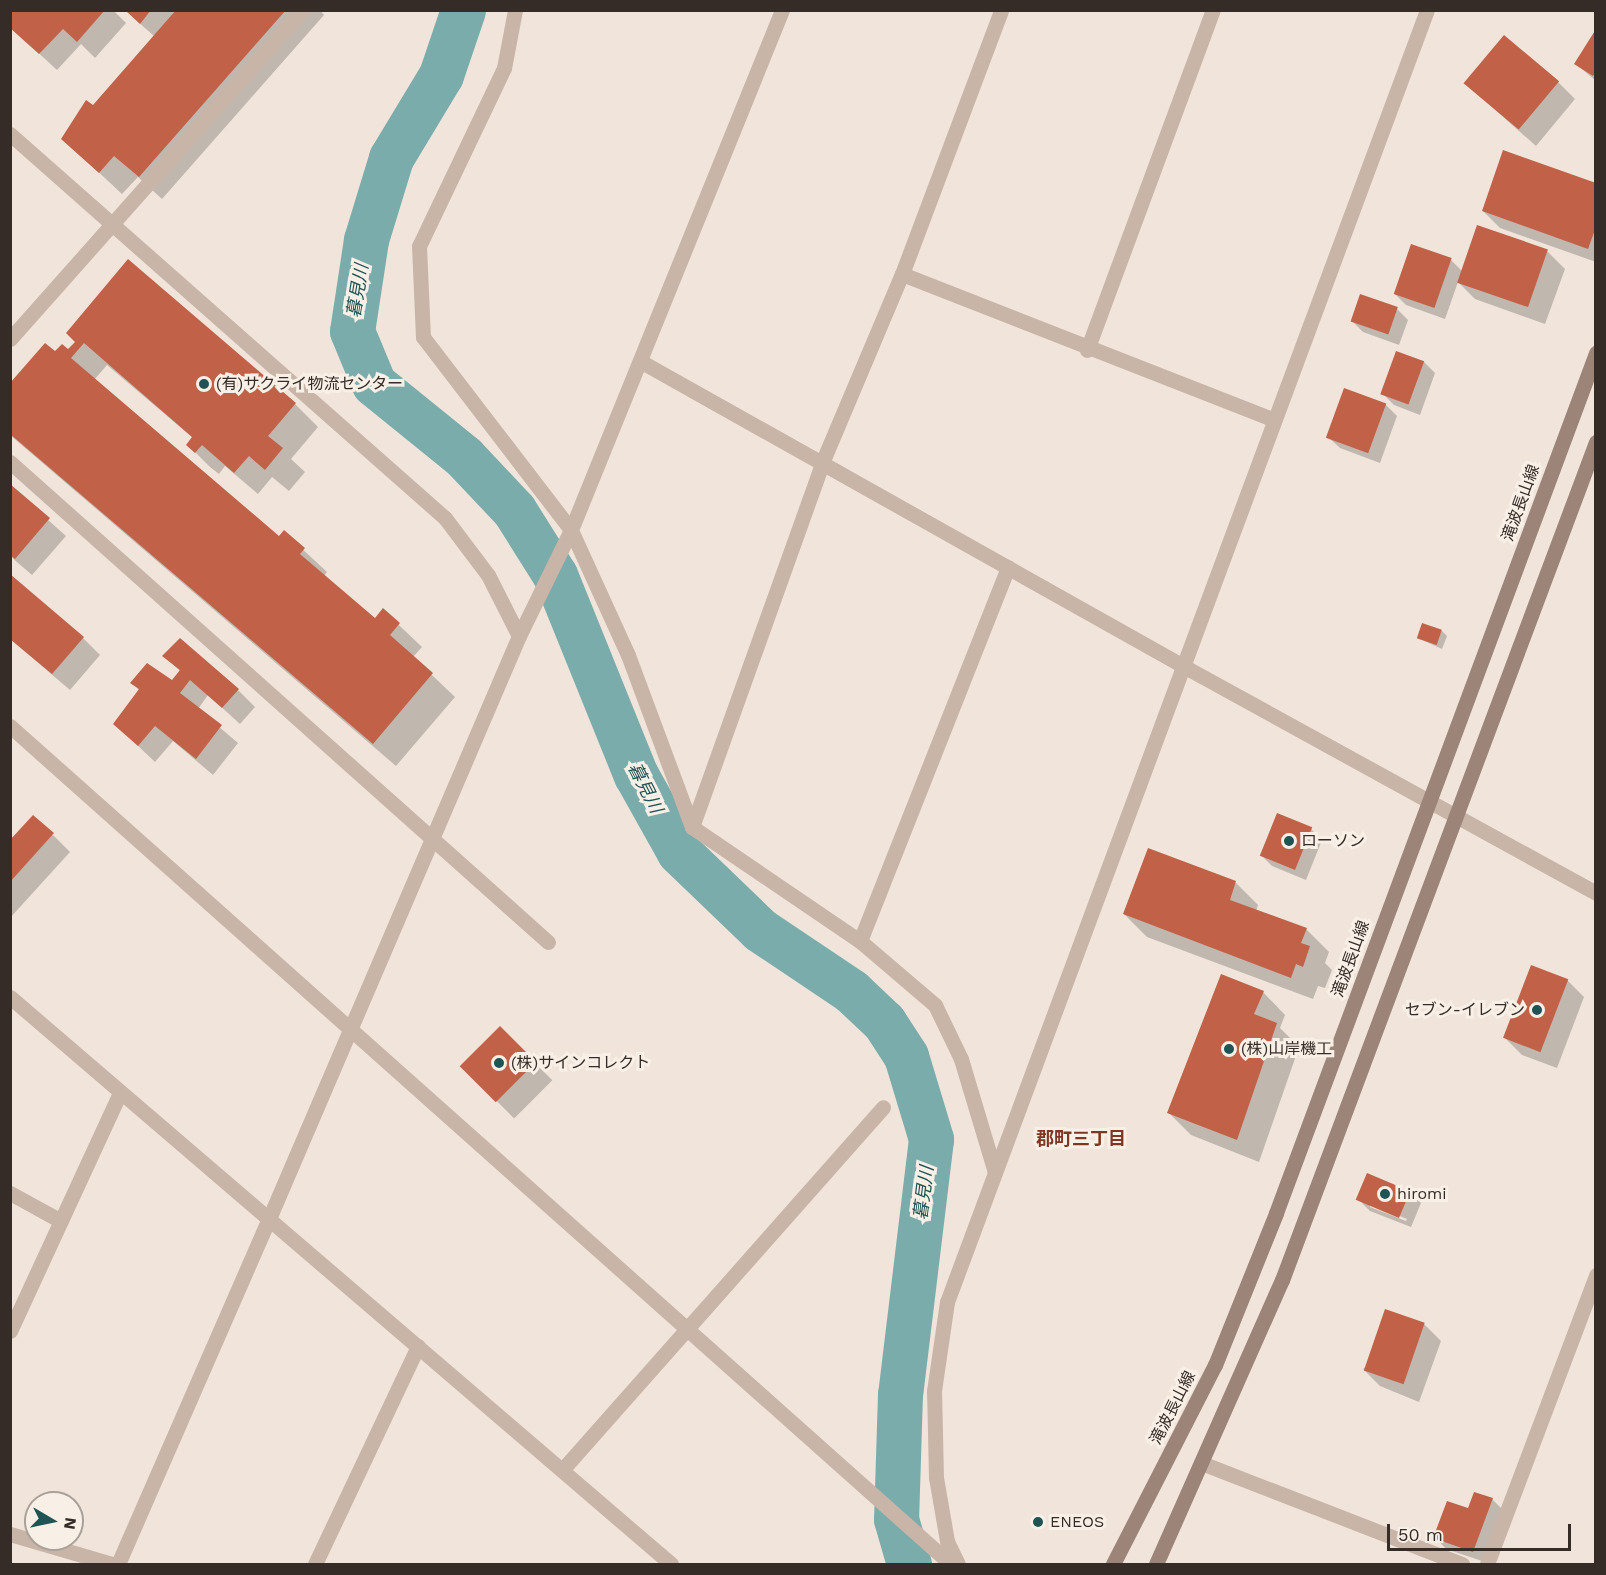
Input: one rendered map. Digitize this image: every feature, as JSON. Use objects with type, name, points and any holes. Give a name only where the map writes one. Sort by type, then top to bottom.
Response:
[{"type":"main road","name":"滝波長山線","points":[[1113,1564],[1215,1365],[1596,353]]},
{"type":"main road","points":[[1156,1564],[1204,1464],[1282,1280],[1596,442]]},
{"type":"street","points":[[10,339],[302,10]]},
{"type":"street","points":[[515,10],[504,68],[419,246],[423,337],[572,530],[628,655],[692,827],[860,941],[935,1005],[961,1059],[995,1172]]},
{"type":"street","points":[[118,1564],[522,630],[572,530],[782,10]]},
{"type":"street","points":[[692,827],[822,463],[902,274],[1001,10]]},
{"type":"street","points":[[1087,350],[1213,10]]},
{"type":"street","points":[[958,1564],[947,1540],[936,1477],[934,1391],[947,1302],[1185,667],[1426,10]]},
{"type":"street","points":[[10,134],[446,518],[488,575],[522,630]]},
{"type":"street","points":[[902,274],[1087,350],[1274,420]]},
{"type":"street","points":[[640,361],[1185,667],[1596,893]]},
{"type":"street","points":[[10,462],[548,942]]},
{"type":"street","points":[[860,941],[1008,567]]},
{"type":"street","points":[[10,726],[686,1331],[858,1481],[924,1543],[951,1564]]},
{"type":"street","points":[[10,997],[119,1095],[562,1468],[671,1564]]},
{"type":"street","points":[[10,1331],[119,1095]]},
{"type":"street","points":[[562,1468],[883,1107]]},
{"type":"street","points":[[10,1193],[61,1221]]},
{"type":"street","points":[[1487,1564],[1596,1275]]},
{"type":"street","points":[[315,1564],[418,1346]]},
{"type":"street","points":[[1204,1464],[1462,1564]]},
{"type":"street","points":[[10,1534],[112,1564]]},
{"type":"building","points":[[10,10],[105,10],[77,42],[63,29],[39,54],[10,28]]},
{"type":"building","points":[[125,10],[151,10],[140,24]]},
{"type":"building","points":[[176,10],[286,10],[139,177],[114,156],[99,173],[61,139],[86,100],[93,105]]},
{"type":"building","points":[[1596,29],[1596,71],[1593,76],[1574,64]]},
{"type":"building","points":[[1504,35],[1559,81],[1519,130],[1464,83]]},
{"type":"building","points":[[1503,150],[1596,183],[1596,227],[1588,249],[1482,211]]},
{"type":"building","points":[[1477,225],[1548,249],[1528,307],[1457,283]]},
{"type":"building","points":[[1411,244],[1452,258],[1434,308],[1394,294]]},
{"type":"building","points":[[128,259],[296,403],[268,436],[283,448],[265,470],[249,456],[234,473],[202,445],[195,453],[186,445],[192,437],[84,343],[71,358],[279,536],[284,530],[305,548],[300,554],[375,618],[383,608],[400,623],[390,635],[433,673],[373,744],[10,434],[10,383],[45,343],[55,351],[62,344],[68,349],[75,342],[66,333]]},
{"type":"building","points":[[1360,294],[1398,307],[1388,334],[1351,321]]},
{"type":"building","points":[[1396,351],[1424,361],[1408,404],[1380,394]]},
{"type":"building","points":[[1344,388],[1386,403],[1368,453],[1326,438]]},
{"type":"building","points":[[10,484],[50,518],[15,559],[10,555]]},
{"type":"building","points":[[10,574],[84,637],[52,674],[10,639]]},
{"type":"building","points":[[1422,623],[1442,630],[1437,645],[1417,638]]},
{"type":"building","points":[[180,638],[239,689],[222,708],[190,680],[180,693],[222,725],[196,759],[155,726],[138,746],[113,724],[139,689],[130,683],[147,663],[172,680],[180,670],[162,656]]},
{"type":"building","points":[[1277,813],[1312,827],[1295,870],[1260,856]]},
{"type":"building","points":[[33,815],[54,833],[10,882],[10,840]]},
{"type":"building","points":[[1148,848],[1236,881],[1230,900],[1307,928],[1301,943],[1310,946],[1303,967],[1296,964],[1291,978],[1123,914]]},
{"type":"building","points":[[1531,965],[1568,979],[1540,1052],[1503,1038]]},
{"type":"building","points":[[1221,974],[1264,991],[1254,1014],[1277,1023],[1237,1140],[1167,1113]]},
{"type":"building","points":[[500,1026],[536,1062],[496,1102],[460,1066]]},
{"type":"building","points":[[1367,1173],[1410,1191],[1399,1218],[1356,1200]]},
{"type":"building","points":[[1385,1309],[1425,1323],[1404,1384],[1364,1370]]},
{"type":"building","points":[[1474,1492],[1493,1498],[1473,1552],[1433,1538],[1447,1501],[1468,1508]]},
{"type":"waterway","name":"暮見川","points":[[463,10],[441,75],[391,158],[366,240],[352,331],[374,384],[464,457],[514,510],[555,575],[636,775],[679,852],[760,930],[851,991],[884,1022],[906,1056],[931,1139],[900,1394],[896,1519],[909,1564]]},
{"type":"place","name":"(有)サクライ物流センター","points":[[204,384]]},
{"type":"place","name":"ローソン","points":[[1289,841]]},
{"type":"place","name":"セブン-イレブン","points":[[1537,1010]]},
{"type":"place","name":"(株)山岸機工","points":[[1229,1049]]},
{"type":"place","name":"(株)サインコレクト","points":[[499,1063]]},
{"type":"place","name":"hiromi","points":[[1385,1194]]},
{"type":"place","name":"ENEOS","points":[[1038,1522]]},
{"type":"district","name":"郡町三丁目","points":[[1081,1139]]}]
